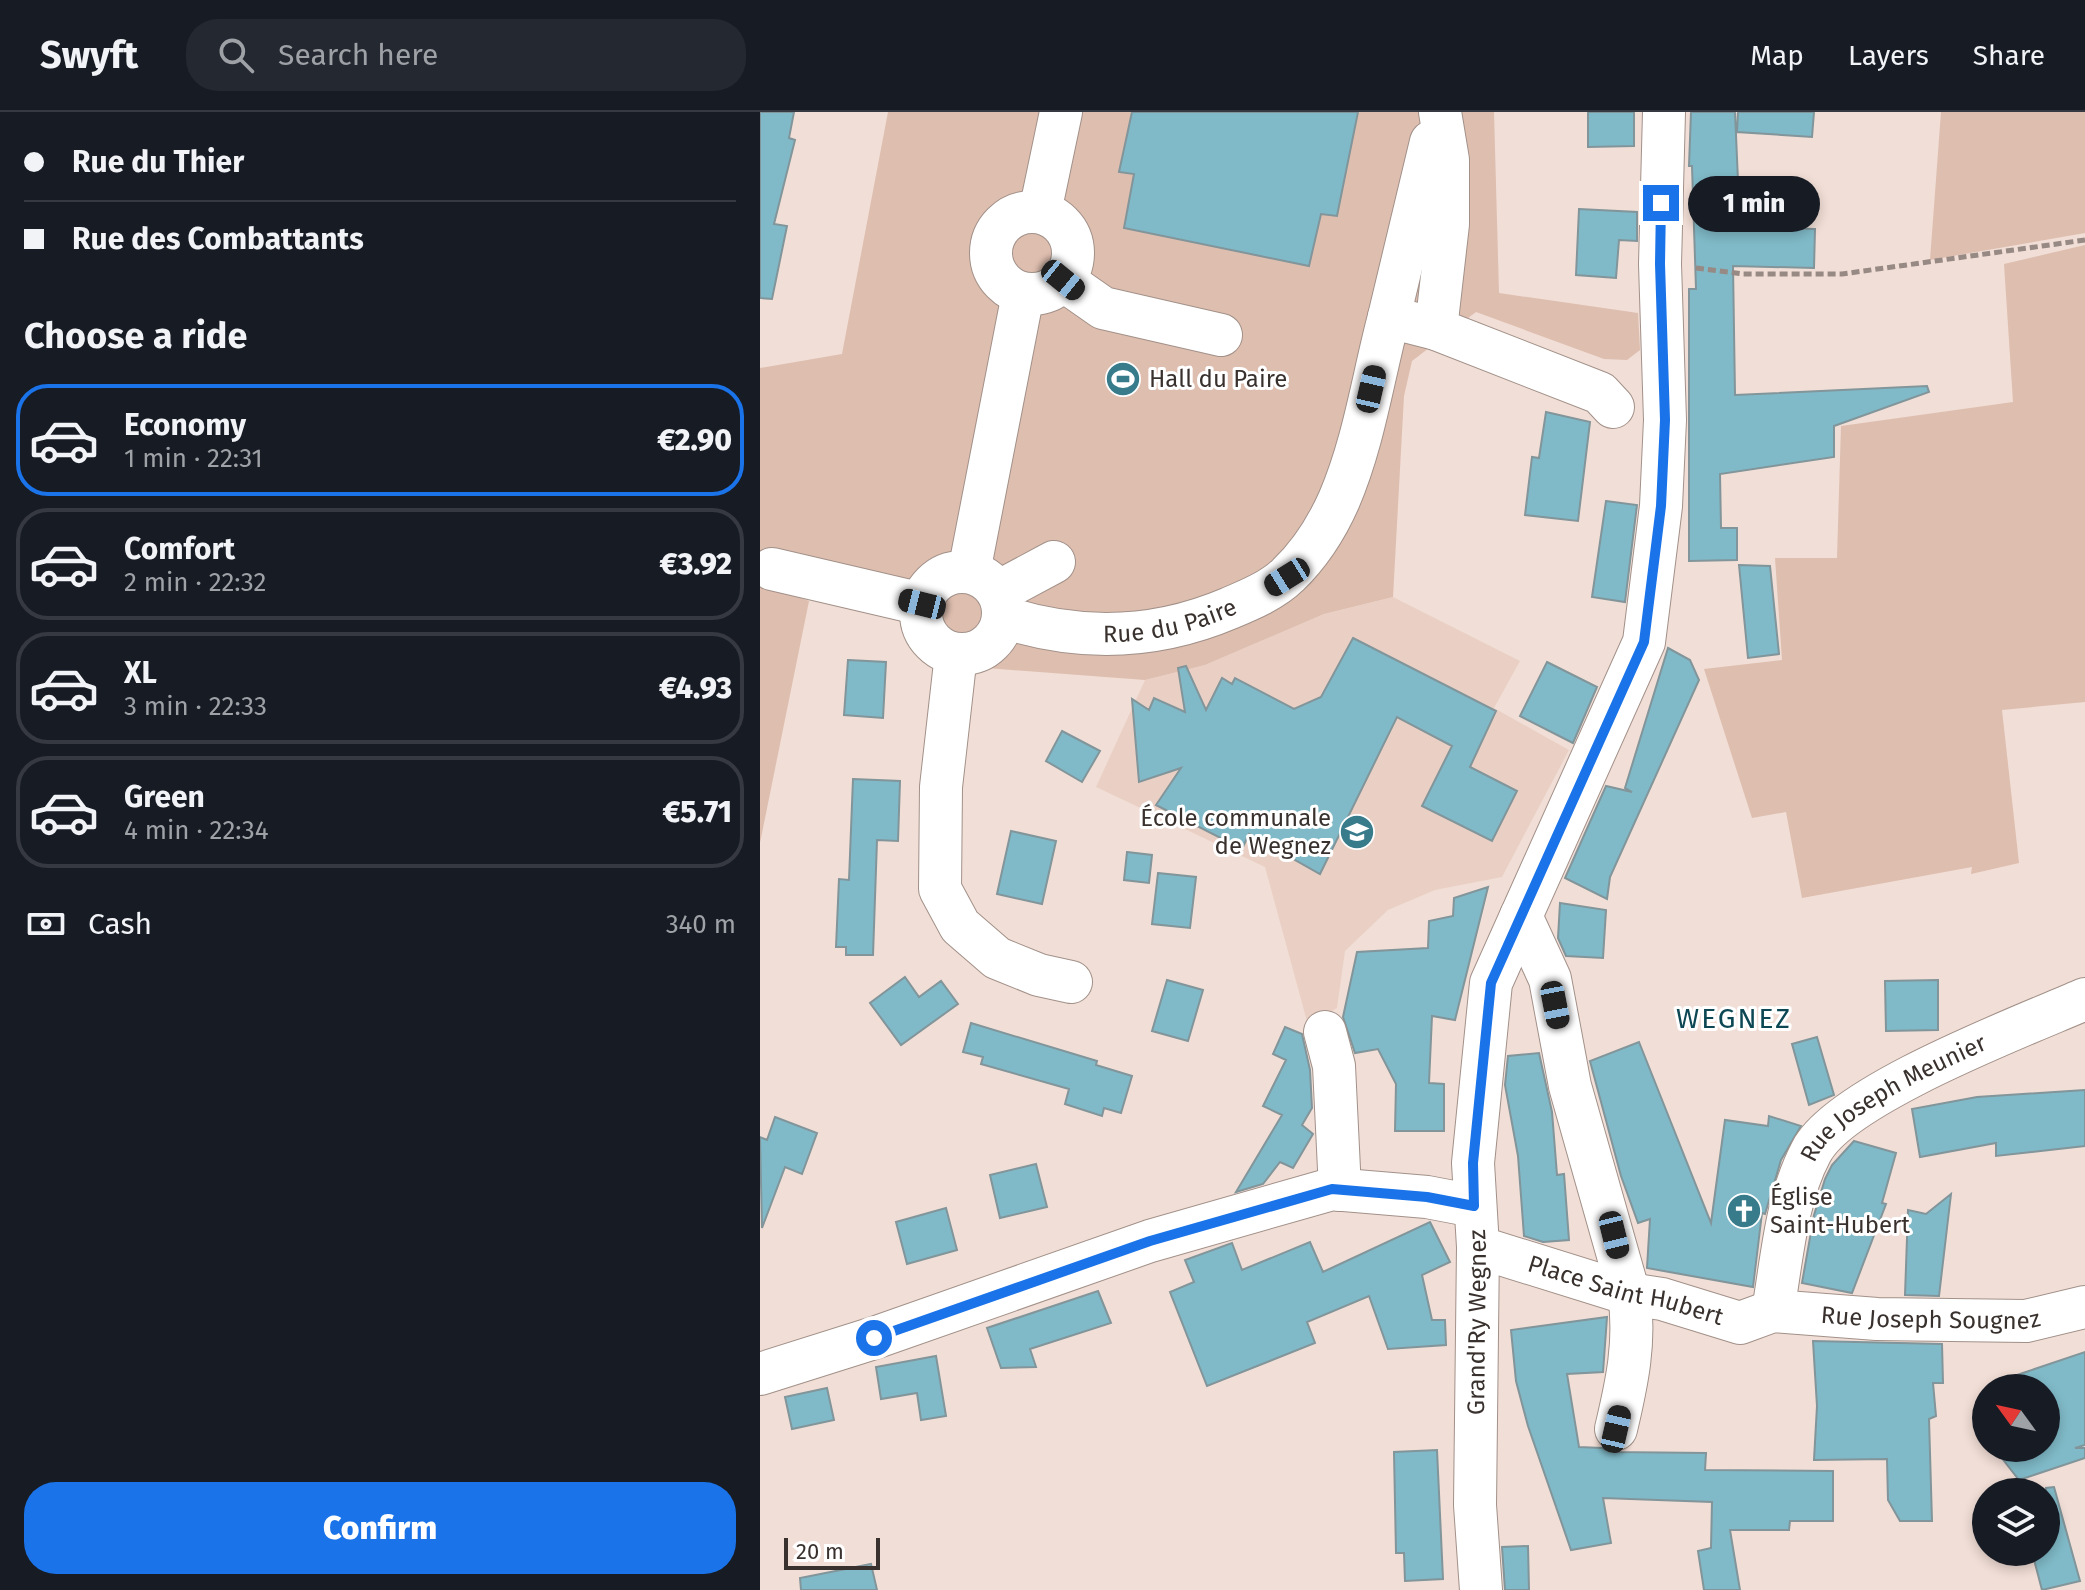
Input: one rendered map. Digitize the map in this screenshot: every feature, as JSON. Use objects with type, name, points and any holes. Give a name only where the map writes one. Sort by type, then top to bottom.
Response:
[{"type":"street","points":[[1040,212],[1061,112]]},
{"type":"street","name":"Grand'Ry Wegnez","points":[[1481,1590],[1475,1489],[1478,1247],[1473,1163],[1491,983],[1644,642],[1661,506],[1665,420],[1660,264],[1664,112]]},
{"type":"street","name":"Rue du Paire","points":[[990,594],[1056,631],[1098,636],[1147,633],[1223,611],[1287,577],[1317,541],[1339,501],[1415,324],[1448,224],[1448,160],[1440,113]]},
{"type":"street","points":[[1040,212],[1062,223],[1073,245],[1073,258],[1063,280],[1045,292],[1023,294],[1010,288],[992,266],[993,238],[1012,217],[1040,212]]},
{"type":"street","points":[[1063,280],[1103,308],[1221,335]]},
{"type":"street","points":[[1023,294],[990,594],[1000,630],[982,649],[956,654],[943,650],[925,631],[922,604],[934,583],[944,576],[990,594],[1054,562]]},
{"type":"street","points":[[1415,324],[1600,393],[1613,407],[1665,420]]},
{"type":"street","points":[[772,569],[922,604]]},
{"type":"street","points":[[956,654],[941,787],[940,889],[960,926],[997,958],[1039,975],[1071,982]]},
{"type":"street","points":[[1521,916],[1550,979],[1570,1086],[1629,1294],[1633,1324],[1629,1373],[1616,1429]]},
{"type":"street","name":"Rue Joseph Meunier","points":[[1773,1311],[1790,1214],[1811,1151],[1820,1139],[1849,1114],[1889,1089],[2085,999]]},
{"type":"street","points":[[1325,1032],[1334,1066],[1340,1190]]},
{"type":"street","points":[[760,1374],[874,1338],[1150,1241],[1332,1189],[1427,1197],[1474,1206]]},
{"type":"street","name":"Place Saint Hubert","points":[[1478,1247],[1629,1294],[1662,1299],[1740,1323],[1773,1311]]},
{"type":"street","name":"Rue Joseph Sougnez","points":[[1773,1311],[1877,1319],[2026,1321],[2085,1307]]},
{"type":"path","points":[[1660,264],[1743,274],[1842,274],[2085,240]]},
{"type":"shaded area","name":"Hall du Paire","points":[[888,112],[1494,112],[1499,293],[1638,313],[1640,350],[1627,360],[1604,359],[1476,312],[1412,361],[1404,396],[1393,597],[1324,614],[1205,665],[1145,680],[947,665],[911,639],[901,615],[767,585],[809,601],[760,843],[760,368],[842,354]]},
{"type":"shaded area","points":[[1941,112],[2085,112],[2085,233],[1930,260]]},
{"type":"shaded area","points":[[2085,245],[2085,702],[2002,710],[2019,863],[1971,874],[1972,867],[1802,898],[1786,812],[1752,818],[1704,669],[1782,660],[1775,558],[1837,558],[1841,426],[2013,402],[2004,264]]},
{"type":"shaded area","name":"École communale de Wegnez","points":[[1393,597],[1520,661],[1494,708],[1569,750],[1502,877],[1435,890],[1388,910],[1345,951],[1337,1008],[1308,1025],[1265,867],[1096,787],[1145,680],[1205,665],[1324,614]]},
{"type":"building","points":[[760,112],[794,112],[789,138],[795,140],[774,224],[787,226],[772,299],[760,298]]},
{"type":"building","points":[[1132,112],[1358,112],[1337,216],[1321,214],[1309,266],[1124,228],[1134,174],[1119,172]]},
{"type":"building","points":[[1588,112],[1634,112],[1634,146],[1588,147]]},
{"type":"building","points":[[1691,112],[1735,112],[1740,227],[1815,229],[1814,268],[1733,266],[1735,395],[1927,386],[1929,392],[1834,426],[1834,457],[1720,474],[1721,528],[1737,528],[1737,560],[1689,561],[1689,289],[1696,289],[1692,166],[1689,166]]},
{"type":"building","points":[[1738,112],[1814,112],[1812,137],[1737,132]]},
{"type":"building","points":[[1579,209],[1637,212],[1637,241],[1619,240],[1616,278],[1576,275]]},
{"type":"building","points":[[1546,412],[1590,422],[1578,521],[1525,515],[1532,457],[1539,458]]},
{"type":"building","points":[[1606,501],[1637,505],[1625,602],[1592,597]]},
{"type":"building","points":[[1739,565],[1770,566],[1779,654],[1748,658]]},
{"type":"building","points":[[1353,638],[1496,711],[1470,767],[1517,791],[1492,841],[1422,806],[1452,746],[1397,717],[1320,874],[1249,834],[1242,849],[1156,805],[1181,768],[1139,782],[1132,699],[1149,710],[1154,698],[1185,712],[1178,668],[1186,666],[1206,710],[1222,678],[1232,684],[1235,678],[1294,709],[1321,697]]},
{"type":"building","points":[[1668,648],[1690,660],[1699,680],[1610,877],[1607,899],[1565,878],[1606,786],[1632,792],[1625,788]]},
{"type":"building","points":[[848,660],[886,662],[883,718],[844,715]]},
{"type":"building","points":[[1547,662],[1597,687],[1573,743],[1520,716]]},
{"type":"building","points":[[1062,731],[1100,751],[1082,782],[1046,761]]},
{"type":"building","points":[[853,779],[900,781],[898,841],[877,840],[873,955],[846,955],[846,947],[836,947],[839,879],[849,880]]},
{"type":"building","points":[[1011,831],[1056,841],[1042,904],[997,894]]},
{"type":"building","points":[[1127,852],[1152,855],[1149,883],[1124,880]]},
{"type":"building","points":[[1158,873],[1196,877],[1190,928],[1152,924]]},
{"type":"building","points":[[1488,887],[1455,1020],[1432,1016],[1429,1083],[1444,1084],[1444,1131],[1395,1131],[1396,1084],[1378,1049],[1355,1053],[1343,1017],[1357,952],[1428,948],[1429,921],[1453,916],[1454,898]]},
{"type":"building","points":[[1560,903],[1606,910],[1603,958],[1566,956],[1558,938]]},
{"type":"building","points":[[905,977],[919,997],[941,981],[958,1004],[901,1045],[870,1003]]},
{"type":"building","points":[[1167,980],[1203,990],[1188,1041],[1152,1031]]},
{"type":"building","points":[[1938,980],[1938,1030],[1886,1031],[1885,981]]},
{"type":"building","points":[[971,1023],[1097,1061],[1096,1065],[1132,1076],[1121,1113],[1104,1108],[1102,1116],[1065,1104],[1069,1089],[981,1064],[983,1057],[963,1052]]},
{"type":"building","points":[[1285,1027],[1302,1034],[1310,1070],[1312,1108],[1302,1125],[1313,1134],[1293,1168],[1280,1162],[1263,1184],[1236,1192],[1282,1115],[1263,1106],[1286,1060],[1273,1054]]},
{"type":"building","points":[[1817,1037],[1834,1095],[1809,1105],[1792,1044]]},
{"type":"building","points":[[1639,1042],[1711,1223],[1725,1120],[1768,1126],[1769,1116],[1801,1126],[1781,1160],[1765,1214],[1762,1213],[1753,1287],[1647,1268],[1650,1219],[1638,1223],[1621,1176],[1590,1061]]},
{"type":"building","points":[[1539,1053],[1552,1112],[1557,1175],[1564,1174],[1569,1240],[1543,1242],[1524,1236],[1518,1156],[1505,1085],[1508,1056]]},
{"type":"building","points":[[2085,1090],[2085,1146],[1996,1156],[1996,1143],[1920,1157],[1912,1109],[1977,1097]]},
{"type":"building","points":[[775,1117],[817,1133],[802,1174],[785,1167],[762,1228],[760,1137],[767,1140]]},
{"type":"building","points":[[1854,1141],[1896,1153],[1882,1203],[1886,1204],[1852,1293],[1802,1283],[1814,1215],[1825,1179],[1832,1165]]},
{"type":"building","points":[[1036,1164],[1047,1207],[1000,1218],[990,1175]]},
{"type":"building","points":[[1951,1194],[1939,1296],[1905,1295],[1908,1210],[1926,1214]]},
{"type":"building","points":[[946,1208],[957,1250],[907,1264],[896,1222]]},
{"type":"building","points":[[1430,1222],[1450,1262],[1422,1275],[1432,1320],[1445,1320],[1446,1345],[1388,1349],[1369,1296],[1307,1322],[1315,1343],[1207,1386],[1170,1292],[1194,1282],[1185,1260],[1232,1243],[1242,1270],[1310,1242],[1323,1272]]},
{"type":"building","points":[[1098,1291],[1111,1323],[1030,1349],[1036,1367],[1001,1368],[987,1328]]},
{"type":"building","points":[[1607,1317],[1603,1372],[1567,1374],[1579,1447],[1602,1448],[1611,1452],[1706,1453],[1705,1470],[1833,1471],[1833,1521],[1790,1521],[1789,1530],[1730,1530],[1740,1590],[1704,1590],[1698,1551],[1711,1548],[1712,1502],[1603,1498],[1611,1543],[1571,1550],[1528,1426],[1516,1381],[1511,1330]]},
{"type":"building","points":[[1813,1341],[1942,1344],[1943,1383],[1933,1383],[1936,1416],[1929,1419],[1932,1521],[1900,1521],[1888,1500],[1887,1459],[1814,1460],[1817,1406]]},
{"type":"building","points":[[2085,1352],[2085,1445],[2075,1448],[2085,1448],[2085,1458],[2025,1478],[2017,1478],[2005,1462],[2060,1462],[2060,1374],[2020,1374]]},
{"type":"building","points":[[936,1356],[946,1416],[921,1420],[917,1393],[881,1399],[876,1367]]},
{"type":"building","points":[[827,1388],[834,1420],[792,1429],[785,1397]]},
{"type":"building","points":[[1437,1450],[1443,1579],[1405,1581],[1404,1553],[1396,1553],[1394,1452]]},
{"type":"building","points":[[2060,1509],[2080,1581],[2042,1590],[2036,1566],[2060,1566]]},
{"type":"building","points":[[1528,1546],[1529,1590],[1505,1590],[1502,1547]]},
{"type":"building","points":[[871,1564],[877,1590],[801,1590],[800,1578]]},
{"type":"place","name":"Hall du Paire","points":[[1123,379]]},
{"type":"place","name":"École communale de Wegnez","points":[[1357,832]]},
{"type":"place","name":"Église Saint-Hubert","points":[[1744,1211]]},
{"type":"district","name":"WEGNEZ","points":[[1734,1018]]},
{"type":"route","points":[[874,1338],[1150,1241],[1332,1189],[1427,1197],[1474,1206],[1473,1163],[1491,983],[1644,642],[1661,506],[1665,420],[1661,203]]}]
